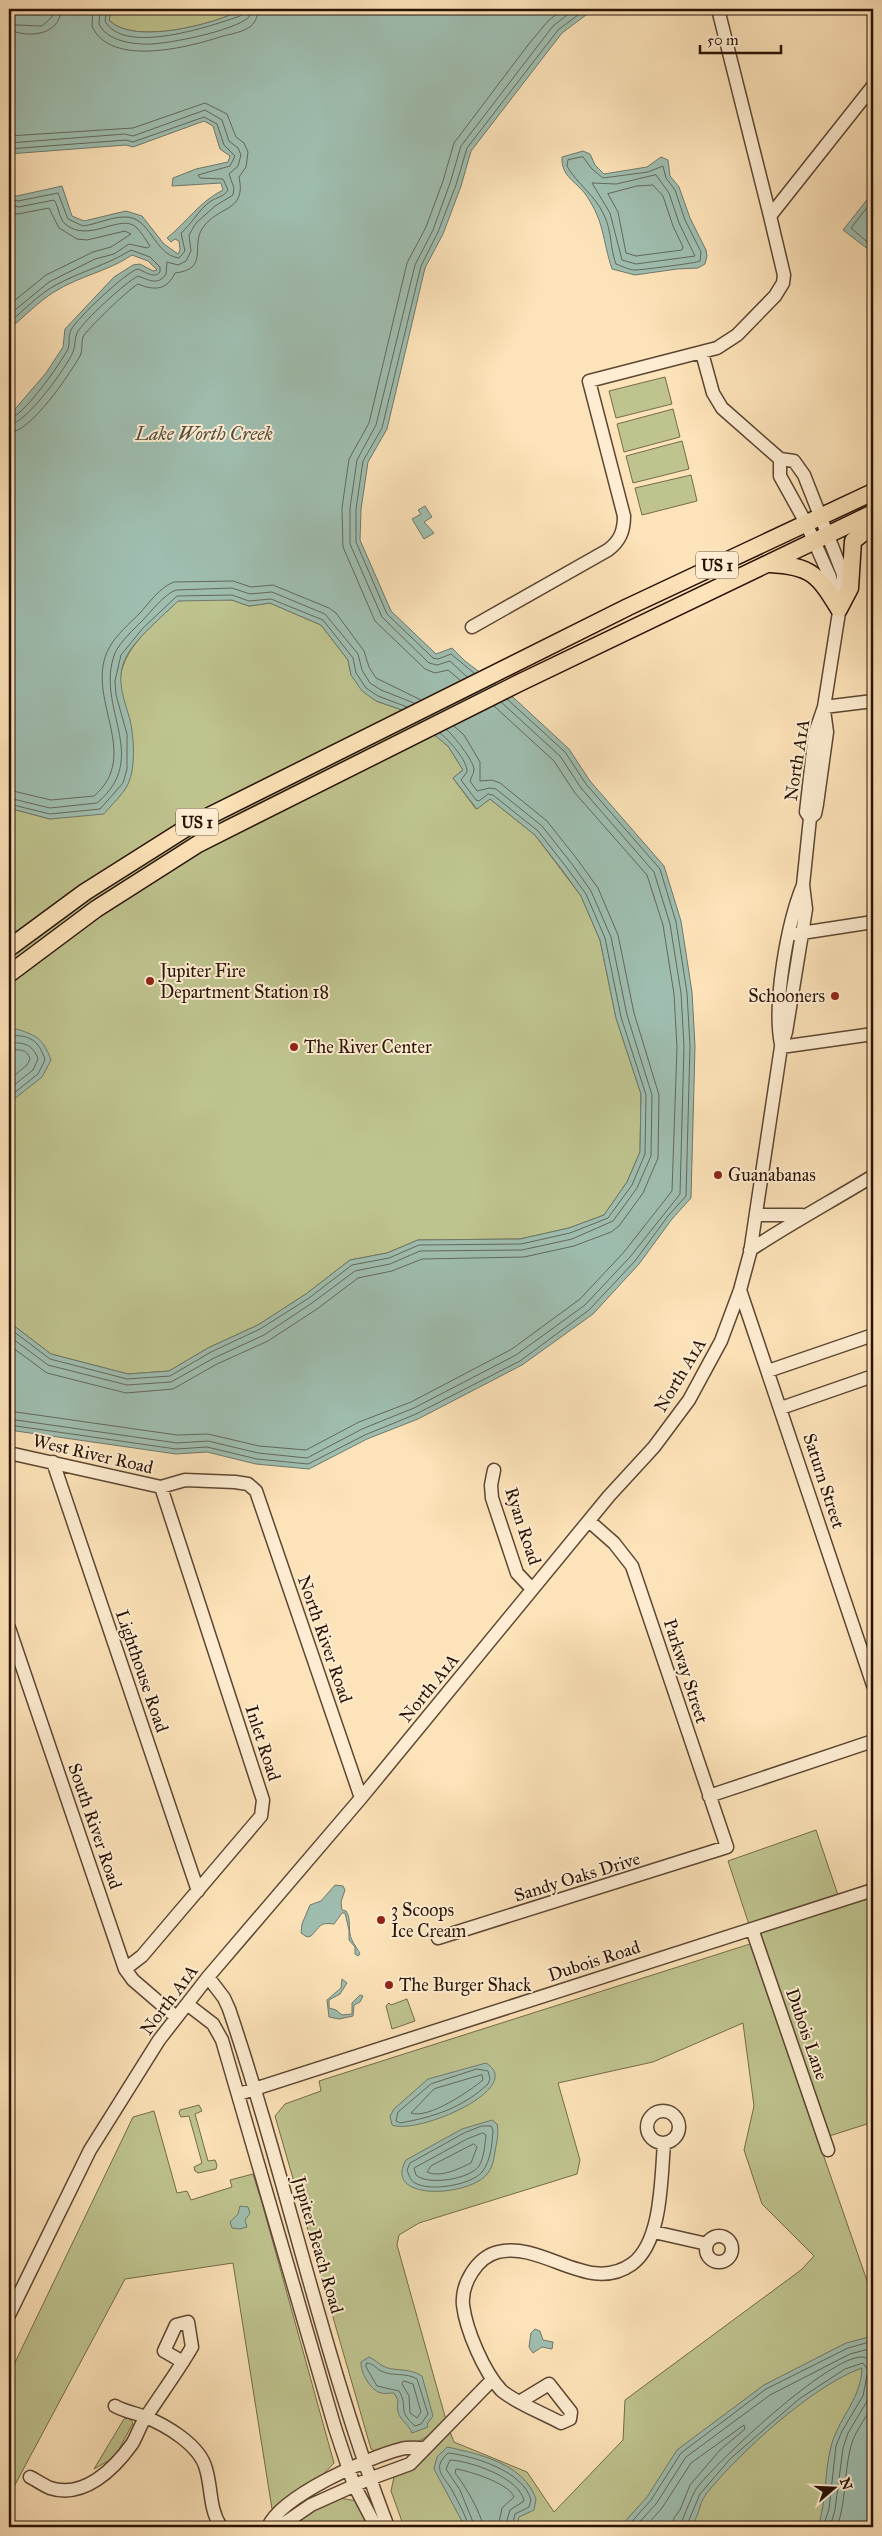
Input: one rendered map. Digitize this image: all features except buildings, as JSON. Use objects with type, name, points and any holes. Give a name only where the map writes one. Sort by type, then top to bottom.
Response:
[{"type":"main road","name":"US 1","points":[[9,948],[85,892],[191,825],[500,670],[873,492]]},
{"type":"main road","name":"US 1","points":[[9,974],[96,909],[198,844],[519,683],[873,513]]},
{"type":"main road","points":[[768,564],[794,565],[812,572],[823,584],[839,609],[850,588],[853,541],[873,525]]},
{"type":"street","points":[[472,627],[608,550],[622,532],[624,516],[589,381],[717,348],[731,340],[780,290],[784,275],[783,268],[718,9]]},
{"type":"street","points":[[770,216],[873,86]]},
{"type":"street","points":[[702,353],[710,385],[717,401],[739,424],[780,459],[794,461],[804,475],[814,520]]},
{"type":"street","points":[[780,459],[780,476],[814,520]]},
{"type":"street","name":"North A1A","points":[[9,2315],[90,2150],[159,2040],[208,1977],[361,1798],[589,1521],[654,1447],[689,1400],[721,1341],[740,1290],[757,1215],[781,1047],[786,1032],[806,909],[803,886],[810,818],[806,812],[810,771],[815,733],[824,707],[839,609],[821,539],[814,520]]},
{"type":"street","points":[[824,707],[873,701]]},
{"type":"street","name":"North A1A","points":[[781,1047],[778,1029],[788,935],[793,908],[803,886]]},
{"type":"street","points":[[788,935],[873,922]]},
{"type":"street","points":[[781,1047],[873,1034]]},
{"type":"street","points":[[750,1250],[804,1215],[830,1203],[873,1176]]},
{"type":"street","points":[[757,1215],[804,1215]]},
{"type":"street","name":"Saturn Street","points":[[740,1290],[873,1685]]},
{"type":"street","points":[[768,1371],[873,1335]]},
{"type":"street","points":[[781,1408],[873,1376]]},
{"type":"street","name":"West River Road","points":[[9,1453],[161,1487],[184,1480],[241,1483],[248,1484],[256,1490]]},
{"type":"street","name":"Lighthouse Road","points":[[53,1462],[198,1891]]},
{"type":"street","name":"Ryan Road","points":[[494,1470],[491,1485],[492,1498],[517,1573],[532,1589]]},
{"type":"street","name":"Inlet Road","points":[[125,1969],[142,1956],[261,1816],[263,1800],[161,1487]]},
{"type":"street","name":"North River Road","points":[[256,1490],[361,1798]]},
{"type":"street","name":"Parkway Street","points":[[589,1521],[614,1543],[632,1566],[727,1848]]},
{"type":"street","name":"South River Road","points":[[9,1628],[125,1969],[133,1980],[176,2017]]},
{"type":"street","points":[[709,1796],[873,1741]]},
{"type":"street","name":"Sandy Oaks Drive","points":[[438,1938],[727,1848]]},
{"type":"street","name":"Dubois Road","points":[[239,2094],[873,1890]]},
{"type":"street","name":"Dubois Lane","points":[[752,1929],[828,2150]]},
{"type":"street","name":"Jupiter Beach Road","points":[[208,1977],[224,1998],[229,2009],[256,2089],[305,2266],[364,2463],[388,2527]]},
{"type":"street","name":"Jupiter Beach Road","points":[[187,2004],[212,2024],[222,2040],[315,2362],[348,2468],[354,2485],[376,2527]]},
{"type":"street","points":[[521,2401],[503,2392],[492,2380],[473,2341],[463,2304],[470,2277],[482,2262],[498,2252],[528,2252],[577,2270],[615,2273],[643,2254],[654,2232],[664,2144]]},
{"type":"street","points":[[654,2232],[707,2244]]},
{"type":"street","points":[[30,2477],[51,2488],[72,2489],[90,2484],[111,2469],[132,2443],[146,2417],[183,2362]]},
{"type":"street","points":[[279,2527],[311,2505],[354,2485],[410,2464],[492,2380]]},
{"type":"street","points":[[115,2406],[146,2417],[186,2441],[201,2455],[206,2469],[213,2514],[221,2527]]},
{"type":"street","points":[[268,2527],[271,2520],[289,2503],[348,2468],[402,2449],[424,2448]]},
{"type":"green space","points":[[112,9],[243,9],[214,21],[195,26],[155,32],[121,28],[109,20]]},
{"type":"green space","points":[[665,377],[672,404],[616,418],[609,391]]},
{"type":"green space","points":[[673,409],[680,437],[624,452],[617,424]]},
{"type":"green space","points":[[682,441],[689,469],[633,483],[626,456]]},
{"type":"green space","points":[[691,475],[697,501],[642,515],[635,488]]},
{"type":"green space","points":[[196,599],[232,600],[249,606],[270,603],[321,625],[348,660],[351,675],[376,701],[405,711],[448,746],[463,770],[453,778],[476,809],[490,799],[535,835],[581,896],[600,940],[616,1018],[641,1094],[640,1152],[627,1182],[604,1215],[569,1228],[520,1239],[418,1240],[387,1253],[350,1260],[306,1294],[258,1325],[208,1348],[169,1371],[128,1374],[51,1354],[9,1322],[9,808],[50,819],[76,815],[130,720],[121,694],[120,680],[123,666],[129,653],[147,630],[178,601]]},
{"type":"green space","points":[[816,1830],[839,1898],[873,1886],[873,2122],[820,2139],[728,1861]]},
{"type":"green space","points":[[750,1944],[873,2298],[873,2527],[404,2527],[391,2491],[394,2477],[413,2468],[450,2432],[454,2442],[527,2472],[554,2512],[623,2440],[625,2400],[801,2270],[814,2256],[762,2204],[744,2150],[754,2106],[743,2023],[653,2062],[558,2083],[580,2160],[577,2174],[419,2223],[399,2235],[397,2245],[446,2420],[429,2435],[415,2443],[377,2452],[371,2449],[275,2116],[285,2104],[321,2091],[319,2081]]},
{"type":"green space","points":[[407,1999],[415,2021],[392,2029],[386,2006],[389,2003],[391,2005]]},
{"type":"green space","points":[[199,2105],[202,2111],[195,2114],[208,2161],[215,2160],[217,2165],[216,2169],[198,2173],[194,2167],[202,2163],[189,2116],[181,2117],[179,2113],[180,2110]]},
{"type":"green space","points":[[154,2111],[177,2193],[187,2191],[191,2200],[232,2187],[230,2180],[253,2174],[262,2203],[334,2463],[319,2479],[272,2509],[233,2263],[125,2279],[9,2496],[9,2375],[133,2117]]},
{"type":"green space","points":[[128,2417],[133,2423],[115,2457],[94,2469],[124,2419]]},
{"type":"green space","points":[[340,2498],[357,2501],[369,2527],[286,2527],[299,2517]]},
{"type":"water","name":"Lake Worth Creek","points":[[44,9],[112,9],[109,20],[121,28],[155,32],[195,26],[214,21],[243,9],[594,9],[562,33],[471,151],[461,186],[443,234],[425,268],[387,429],[368,462],[361,509],[360,540],[391,611],[436,654],[452,648],[465,661],[515,699],[569,749],[590,781],[664,866],[681,921],[692,992],[695,1046],[691,1198],[672,1219],[639,1264],[593,1314],[522,1365],[418,1419],[367,1439],[309,1469],[256,1464],[207,1452],[176,1454],[9,1430],[9,1322],[51,1354],[128,1374],[169,1371],[208,1348],[258,1325],[306,1294],[350,1260],[387,1253],[418,1240],[520,1239],[569,1228],[604,1215],[627,1182],[640,1152],[641,1094],[616,1018],[600,940],[581,896],[535,835],[490,799],[477,809],[453,778],[463,770],[448,746],[405,711],[376,701],[362,691],[351,675],[348,660],[321,625],[270,603],[249,606],[232,600],[178,601],[136,643],[130,650],[123,665],[121,681],[131,727],[134,752],[131,777],[120,796],[104,814],[50,819],[9,808],[9,416],[46,373],[63,347],[65,329],[114,277],[133,265],[140,264],[153,271],[157,270],[148,261],[132,255],[123,261],[54,292],[9,329],[9,194],[17,196],[62,186],[72,216],[84,221],[126,211],[142,216],[164,244],[178,254],[180,250],[179,241],[175,239],[171,242],[167,238],[207,200],[223,190],[221,183],[172,186],[173,178],[196,169],[228,162],[230,156],[220,149],[213,126],[204,121],[133,147],[126,145],[9,154],[9,10],[18,14],[39,15]]},
{"type":"water","points":[[583,151],[590,154],[595,165],[604,174],[647,167],[661,157],[668,160],[670,176],[679,187],[690,218],[706,250],[705,264],[698,268],[635,275],[612,269],[597,214],[586,195],[570,178],[562,164],[562,157]]},
{"type":"water","points":[[873,192],[873,253],[843,230]]},
{"type":"water","points":[[425,506],[432,517],[424,522],[434,533],[424,539],[412,519],[421,514],[418,510]]},
{"type":"water","points":[[17,1029],[39,1039],[51,1060],[42,1077],[9,1103],[9,1032]]},
{"type":"water","points":[[335,1885],[343,1886],[345,1890],[341,1902],[342,1910],[348,1914],[350,1933],[360,1954],[358,1956],[355,1954],[355,1947],[349,1940],[345,1913],[342,1913],[334,1924],[321,1925],[311,1936],[307,1937],[301,1933],[302,1924],[310,1905],[321,1901]]},
{"type":"water","points":[[342,1979],[347,1983],[340,1994],[329,2000],[329,2008],[336,2010],[342,2015],[352,2014],[352,2003],[360,1995],[363,1996],[360,2002],[354,2005],[353,2016],[339,2019],[329,2017],[327,2000],[341,1988]]},
{"type":"water","points":[[486,2063],[495,2073],[492,2085],[481,2096],[464,2107],[423,2123],[405,2126],[392,2125],[390,2116],[394,2109],[428,2079]]},
{"type":"water","points":[[492,2120],[497,2124],[498,2130],[494,2159],[488,2173],[479,2181],[448,2191],[417,2189],[406,2183],[402,2174],[406,2160],[462,2129]]},
{"type":"water","points":[[240,2206],[248,2207],[250,2213],[245,2220],[247,2227],[240,2229],[232,2228],[230,2222],[238,2214]]},
{"type":"water","points":[[535,2329],[540,2331],[543,2340],[553,2342],[552,2349],[542,2347],[533,2353],[529,2347],[531,2333]]},
{"type":"water","points":[[873,2336],[873,2527],[818,2527],[823,2506],[829,2453],[836,2433],[858,2388],[862,2368],[822,2389],[800,2405],[737,2459],[706,2494],[695,2520],[689,2527],[620,2527],[647,2497],[677,2450],[764,2385],[846,2343]]},
{"type":"water","points":[[369,2357],[387,2368],[411,2371],[422,2376],[433,2416],[427,2424],[428,2427],[412,2433],[399,2415],[398,2400],[394,2393],[377,2392],[370,2385],[361,2366],[361,2362]]},
{"type":"water","points":[[447,2447],[486,2457],[511,2469],[522,2477],[530,2487],[536,2499],[534,2510],[519,2517],[516,2527],[465,2527],[434,2469],[437,2457]]},
{"type":"place","name":"Jupiter Fire Department Station 18","points":[[150,981]]},
{"type":"place","name":"Schooners","points":[[835,996]]},
{"type":"place","name":"The River Center","points":[[294,1047]]},
{"type":"place","name":"Guanabanas","points":[[718,1175]]},
{"type":"place","name":"3 Scoops Ice Cream","points":[[381,1920]]},
{"type":"place","name":"The Burger Shack","points":[[389,1985]]}]
